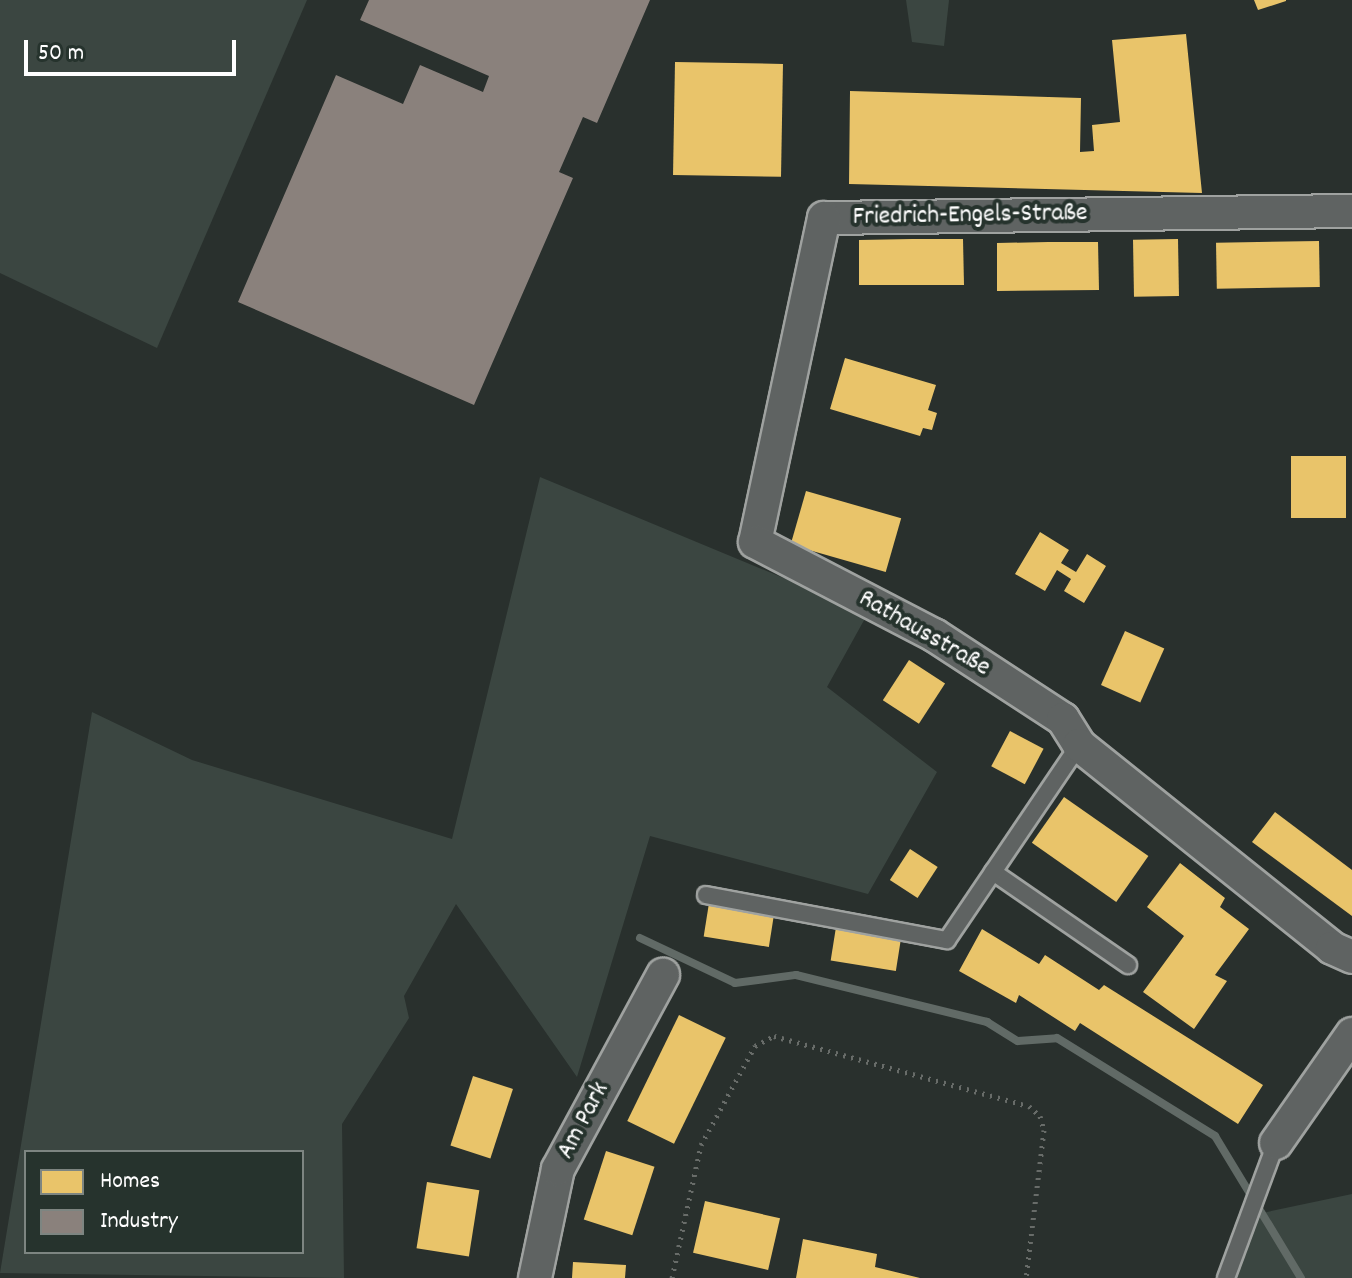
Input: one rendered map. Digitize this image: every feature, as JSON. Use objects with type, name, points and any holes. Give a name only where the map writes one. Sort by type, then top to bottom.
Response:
[{"type":"street","name":"Friedrich-Engels-Straße","points":[[755,542],[824,218],[1352,211]]},
{"type":"street","name":"Rathausstraße","points":[[755,542],[934,635],[1063,719],[1079,745],[1332,948],[1352,957]]},
{"type":"street","name":"Am Park","points":[[535,1278],[558,1169],[663,975]]},
{"type":"street","points":[[1276,1143],[1352,1034]]},
{"type":"lane","points":[[706,895],[947,940],[1079,745]]},
{"type":"lane","points":[[993,872],[1128,965]]},
{"type":"lane","points":[[1226,1278],[1276,1143]]},
{"type":"path","points":[[672,1278],[701,1145],[755,1046],[774,1036],[1029,1106],[1040,1116],[1044,1130],[1026,1278]]},
{"type":"shaded area","points":[[0,0],[307,0],[157,348],[0,273]]},
{"type":"shaded area","points":[[906,0],[949,0],[944,46],[912,42]]},
{"type":"shaded area","points":[[540,477],[868,613],[827,687],[937,772],[868,894],[650,836],[577,1077],[456,904],[404,996],[409,1018],[342,1124],[344,1278],[0,1273],[92,712],[192,760],[452,839]]},
{"type":"shaded area","points":[[1352,1194],[1352,1278],[1227,1278],[1248,1216]]},
{"type":"building: Homes","points":[[1254,0],[1286,0],[1286,1],[1258,10]]},
{"type":"building: Homes","points":[[1186,34],[1202,193],[849,184],[850,91],[1081,98],[1080,152],[1094,151],[1092,125],[1120,122],[1112,40]]},
{"type":"building: Homes","points":[[675,62],[783,64],[781,177],[673,175]]},
{"type":"building: Homes","points":[[963,239],[964,285],[859,285],[859,240]]},
{"type":"building: Homes","points":[[1178,239],[1179,296],[1134,297],[1133,240]]},
{"type":"building: Homes","points":[[1319,241],[1320,287],[1217,289],[1216,243]]},
{"type":"building: Homes","points":[[1098,242],[1099,290],[997,291],[997,243]]},
{"type":"building: Homes","points":[[845,358],[936,385],[928,410],[937,413],[932,430],[923,428],[920,436],[830,409]]},
{"type":"building: Homes","points":[[1291,456],[1346,456],[1346,518],[1291,518]]},
{"type":"building: Homes","points":[[806,491],[901,518],[886,572],[791,545]]},
{"type":"building: Homes","points":[[1040,532],[1069,550],[1061,563],[1076,572],[1087,554],[1106,566],[1084,603],[1064,591],[1071,579],[1057,570],[1045,591],[1015,574]]},
{"type":"building: Homes","points":[[1125,631],[1164,648],[1140,702],[1101,685]]},
{"type":"building: Homes","points":[[909,660],[945,683],[919,724],[883,700]]},
{"type":"building: Homes","points":[[1010,731],[1044,749],[1025,784],[991,766]]},
{"type":"building: Homes","points":[[1064,797],[1148,856],[1116,902],[1032,843]]},
{"type":"building: Homes","points":[[1275,812],[1352,870],[1352,916],[1252,842]]},
{"type":"building: Homes","points":[[910,849],[938,867],[918,898],[890,880]]},
{"type":"building: Homes","points":[[1180,863],[1225,898],[1220,907],[1249,929],[1215,975],[1227,981],[1194,1029],[1143,992],[1184,936],[1147,907]]},
{"type":"building: Homes","points":[[709,903],[774,913],[769,947],[704,937]]},
{"type":"building: Homes","points":[[836,927],[901,937],[896,971],[831,961]]},
{"type":"building: Homes","points":[[982,929],[1039,964],[1045,955],[1099,990],[1104,985],[1263,1085],[1238,1124],[1080,1023],[1075,1031],[1019,995],[1016,1003],[959,971]]},
{"type":"building: Homes","points":[[679,1015],[726,1038],[674,1144],[627,1121]]},
{"type":"building: Homes","points":[[473,1076],[513,1089],[490,1158],[450,1145]]},
{"type":"building: Homes","points":[[606,1151],[655,1167],[632,1235],[584,1219]]},
{"type":"building: Homes","points":[[427,1182],[479,1190],[469,1256],[417,1248]]},
{"type":"building: Homes","points":[[705,1201],[780,1218],[768,1270],[693,1253]]},
{"type":"building: Homes","points":[[803,1239],[877,1254],[875,1267],[920,1278],[796,1278]]},
{"type":"building: Homes","points":[[573,1262],[626,1265],[625,1278],[572,1278]]},
{"type":"building: Industry","points":[[369,0],[650,0],[597,123],[583,117],[559,172],[573,178],[474,405],[238,302],[336,75],[403,104],[420,65],[483,92],[489,76],[360,20]]},
{"type":"waterway","points":[[640,938],[735,983],[796,975],[987,1022],[1018,1041],[1057,1038],[1215,1136],[1301,1278]]}]
